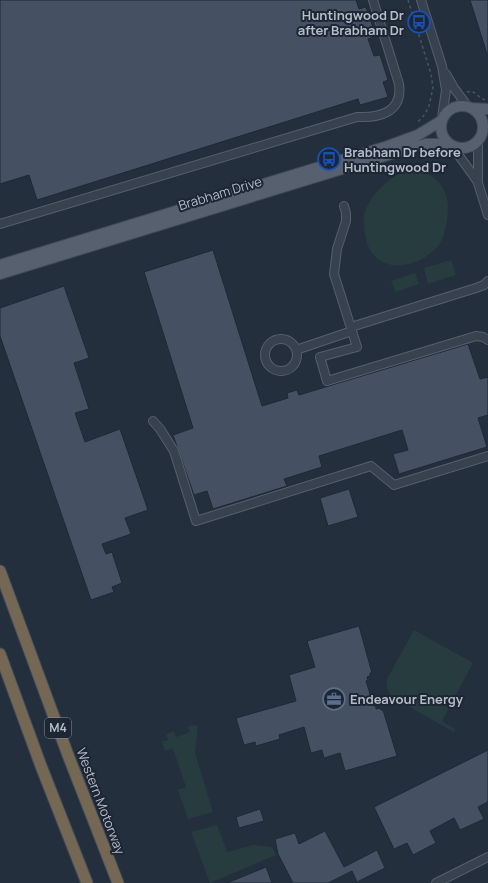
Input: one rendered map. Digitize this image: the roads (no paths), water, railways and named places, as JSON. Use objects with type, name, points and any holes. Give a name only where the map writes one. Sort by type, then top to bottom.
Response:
[{"type":"highway","name":"Western Motorway","points":[[0,571],[118,883]]},
{"type":"highway","name":"M4","points":[[0,654],[87,883]]},
{"type":"main road","points":[[469,107],[478,114],[482,120],[482,136],[473,145],[459,148],[451,145],[442,134],[442,120],[448,111],[462,106],[488,109]]},
{"type":"main road","name":"Brabham Drive","points":[[0,265],[380,148],[423,133],[442,120]]},
{"type":"main road","name":"Brabham Drive","points":[[0,274],[417,146],[427,144],[451,145]]},
{"type":"street","points":[[0,224],[357,117],[371,117],[392,109],[398,100],[400,90],[399,84],[373,0]]},
{"type":"street","points":[[422,0],[442,66],[446,90],[442,120]]},
{"type":"street","points":[[442,66],[454,88],[469,107]]},
{"type":"street","points":[[478,183],[482,136]]},
{"type":"street","points":[[451,145],[478,183],[486,199],[488,215]]},
{"type":"street","points":[[344,206],[346,221],[337,248],[334,274],[357,347],[320,357],[327,381],[476,336],[483,337],[488,340]]},
{"type":"street","points":[[296,350],[476,288],[484,285],[488,281]]},
{"type":"street","points":[[352,330],[477,291],[488,289]]},
{"type":"street","points":[[276,339],[286,339],[291,342],[296,350],[296,362],[291,368],[284,371],[275,370],[269,366],[264,354],[269,343],[276,339]]},
{"type":"street","points":[[153,421],[174,451],[196,521],[371,466],[394,485],[488,456]]},
{"type":"street","points":[[436,883],[488,857]]},
{"type":"place","name":"Huntingwood Dr after Brabham Dr","points":[[419,22]]},
{"type":"place","name":"Brabham Dr before Huntingwood Dr","points":[[329,159]]},
{"type":"place","name":"Endeavour Energy","points":[[334,699]]}]
